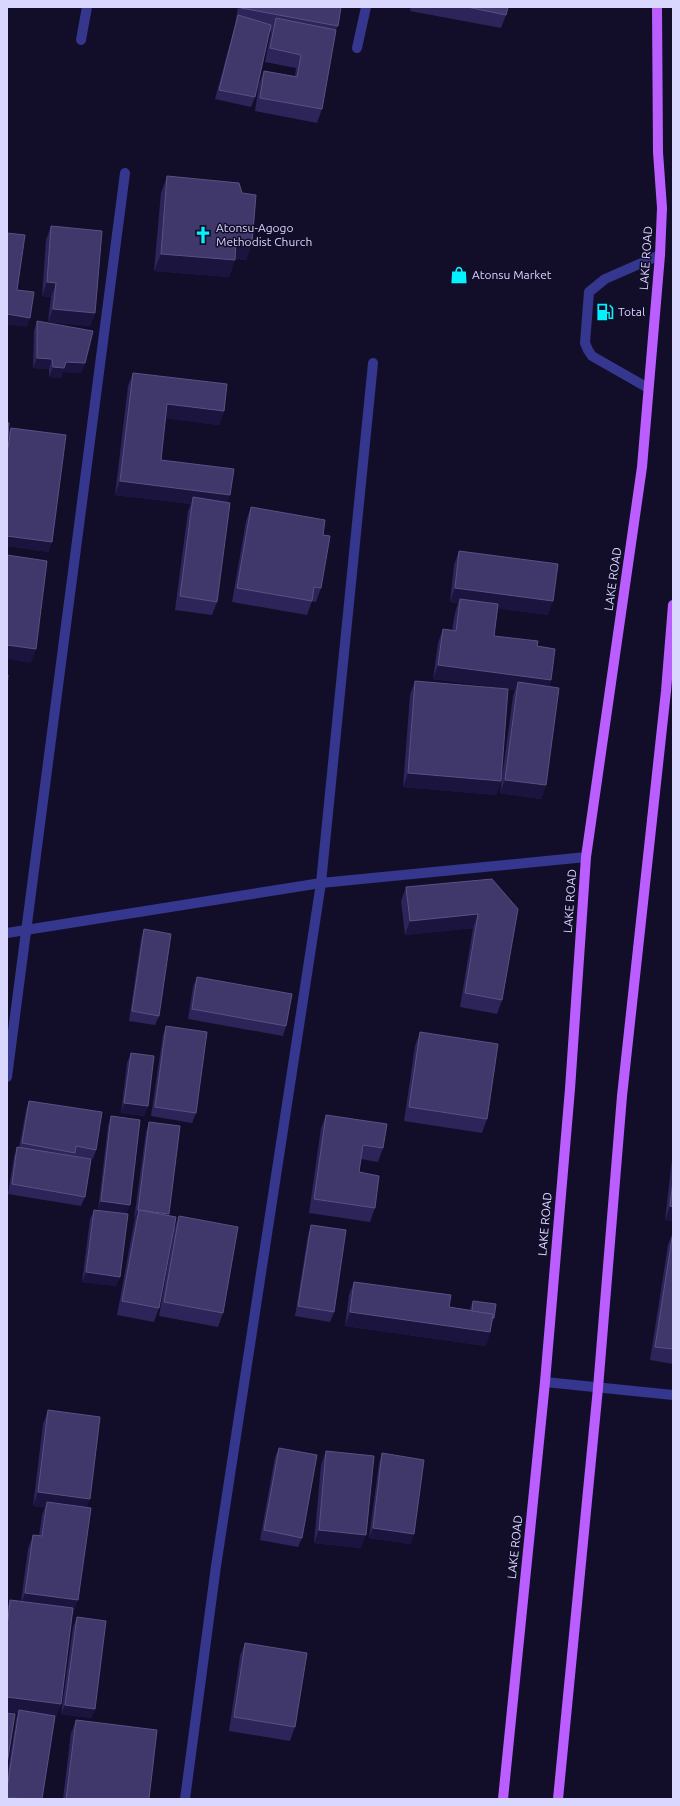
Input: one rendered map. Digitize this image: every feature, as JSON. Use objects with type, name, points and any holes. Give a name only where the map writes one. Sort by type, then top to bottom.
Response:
[{"type":"main road","name":"LAKE ROAD","points":[[503,1799],[545,1382],[570,1089],[586,857],[642,467],[660,255],[662,208],[658,152],[657,7]]},
{"type":"main road","points":[[558,1799],[598,1388],[622,1096],[666,691],[673,605]]},
{"type":"street","points":[[81,40],[87,7]]},
{"type":"street","points":[[357,48],[366,7]]},
{"type":"street","points":[[7,1078],[125,173]]},
{"type":"street","points":[[648,388],[592,356],[585,343],[589,292],[605,279],[660,255]]},
{"type":"street","points":[[185,1799],[216,1566],[321,883],[373,363]]},
{"type":"street","points":[[7,933],[321,883],[586,857]]},
{"type":"street","points":[[545,1382],[673,1395]]},
{"type":"building","points":[[241,7],[341,7],[338,26]]},
{"type":"building","points":[[467,7],[508,7],[506,15]]},
{"type":"building","points":[[238,15],[271,25],[255,97],[219,90]]},
{"type":"building","points":[[276,18],[336,30],[322,109],[260,98],[264,71],[297,77],[301,55],[270,48]]},
{"type":"building","name":"Atonsu-Agogo Methodist Church","points":[[167,176],[239,183],[242,193],[256,195],[252,243],[236,242],[235,260],[161,254]]},
{"type":"building","points":[[51,226],[102,231],[95,313],[53,309],[56,283],[47,282]]},
{"type":"building","points":[[7,233],[25,235],[17,290],[34,292],[30,318],[7,314]]},
{"type":"building","points":[[37,321],[93,331],[85,363],[66,362],[64,368],[53,367],[52,359],[37,358]]},
{"type":"building","points":[[133,373],[227,384],[224,411],[167,404],[161,460],[234,469],[230,495],[120,481]]},
{"type":"building","points":[[7,422],[9,423],[7,447]]},
{"type":"building","points":[[11,428],[66,435],[52,542],[7,536],[7,454]]},
{"type":"building","points":[[193,497],[230,503],[217,602],[180,596]]},
{"type":"building","points":[[251,507],[325,520],[323,535],[330,536],[321,588],[314,587],[312,601],[237,588]]},
{"type":"building","points":[[459,551],[558,564],[553,601],[455,588]]},
{"type":"building","points":[[7,555],[47,561],[36,649],[7,645]]},
{"type":"building","points":[[460,599],[498,604],[494,636],[538,641],[537,646],[555,649],[551,680],[438,665],[443,629],[456,631]]},
{"type":"building","points":[[415,681],[508,689],[501,781],[408,773]]},
{"type":"building","points":[[518,682],[559,688],[546,785],[505,780]]},
{"type":"building","points":[[492,879],[518,909],[502,1000],[465,993],[478,914],[410,921],[406,887]]},
{"type":"building","points":[[144,929],[171,934],[159,1016],[132,1011]]},
{"type":"building","points":[[197,977],[292,994],[286,1026],[192,1009]]},
{"type":"building","points":[[166,1026],[207,1032],[196,1113],[155,1107]]},
{"type":"building","points":[[420,1032],[498,1044],[487,1119],[409,1107]]},
{"type":"building","points":[[131,1053],[154,1056],[148,1106],[124,1103]]},
{"type":"building","points":[[29,1101],[102,1112],[96,1150],[76,1146],[75,1153],[22,1143]]},
{"type":"building","points":[[326,1115],[387,1124],[383,1148],[363,1145],[359,1172],[379,1176],[375,1208],[314,1199]]},
{"type":"building","points":[[111,1116],[140,1120],[130,1205],[101,1201]]},
{"type":"building","points":[[149,1122],[180,1126],[169,1214],[138,1210]]},
{"type":"building","points":[[17,1147],[91,1159],[85,1197],[12,1184]]},
{"type":"building","points":[[673,1180],[673,1207],[670,1206]]},
{"type":"building","points":[[94,1210],[128,1214],[120,1277],[86,1272]]},
{"type":"building","points":[[139,1210],[176,1217],[159,1308],[122,1301]]},
{"type":"building","points":[[179,1216],[238,1227],[223,1313],[164,1302]]},
{"type":"building","points":[[311,1225],[346,1230],[334,1312],[298,1306]]},
{"type":"building","points":[[673,1232],[673,1349],[655,1347]]},
{"type":"building","points":[[354,1282],[451,1295],[449,1307],[493,1314],[490,1332],[350,1312]]},
{"type":"building","points":[[473,1301],[496,1304],[494,1318],[492,1318],[493,1314],[472,1311]]},
{"type":"building","points":[[48,1410],[100,1417],[90,1499],[38,1492]]},
{"type":"building","points":[[279,1448],[317,1455],[302,1538],[264,1530]]},
{"type":"building","points":[[326,1451],[374,1456],[366,1535],[319,1530]]},
{"type":"building","points":[[382,1453],[424,1460],[414,1534],[373,1528]]},
{"type":"building","points":[[47,1502],[91,1508],[78,1600],[25,1593],[33,1535],[42,1536]]},
{"type":"building","points":[[10,1600],[73,1608],[61,1704],[7,1697],[7,1620]]},
{"type":"building","points":[[77,1617],[106,1621],[95,1709],[65,1705]]},
{"type":"building","points":[[245,1643],[307,1653],[295,1727],[234,1717]]},
{"type":"building","points":[[19,1710],[55,1716],[42,1799],[7,1798],[7,1789]]},
{"type":"building","points":[[7,1713],[15,1714],[7,1764]]},
{"type":"building","points":[[76,1720],[157,1730],[149,1799],[66,1799]]},
{"type":"place","name":"Atonsu-Agogo Methodist Church","points":[[203,235]]},
{"type":"place","name":"Atonsu Market","points":[[459,275]]},
{"type":"place","name":"Total","points":[[605,312]]}]
